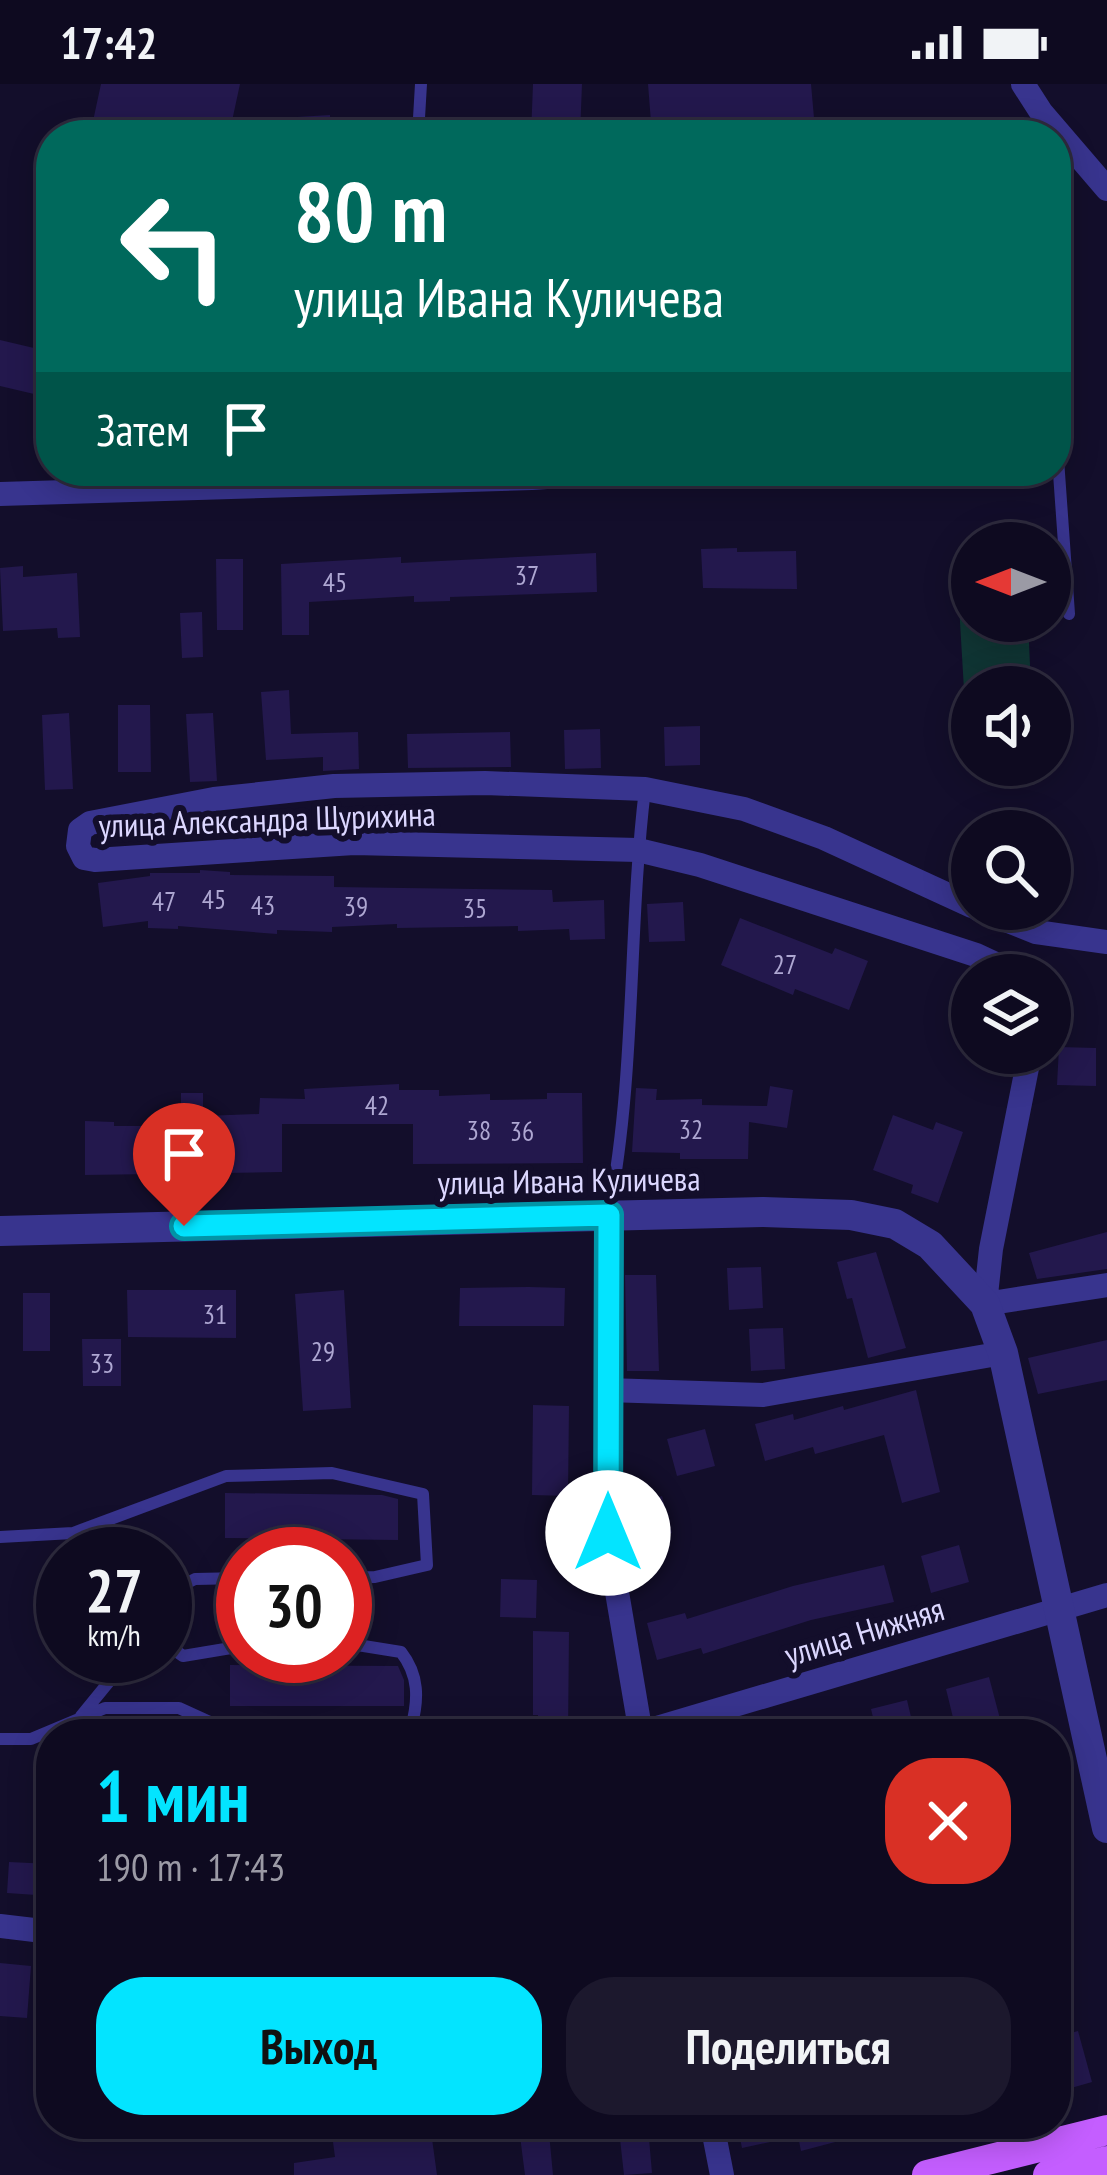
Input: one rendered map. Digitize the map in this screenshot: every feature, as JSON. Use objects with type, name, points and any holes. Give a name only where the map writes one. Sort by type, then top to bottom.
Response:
[{"type":"main road","points":[[927,2175],[1107,2130]]},
{"type":"main road","points":[[1048,2175],[1107,2161]]},
{"type":"street","points":[[1023,84],[1048,120]]},
{"type":"street","points":[[1071,147],[1107,189]]},
{"type":"street","points":[[0,494],[184,486]]},
{"type":"street","name":"улица Александра Щурихина","points":[[951,897],[804,830],[744,809],[645,789],[485,783],[334,786],[214,799],[91,824],[80,830],[78,847],[84,858],[94,860],[354,843],[638,850],[700,865],[973,954]]},
{"type":"street","name":"улица Александра Щурихина","points":[[1031,930],[1107,942]]},
{"type":"street","points":[[1026,1074],[991,1249],[985,1304],[1003,1353],[1107,1828]]},
{"type":"street","points":[[609,1215],[608,1533],[638,1719]]},
{"type":"street","name":"улица Ивана Куличева","points":[[0,1231],[609,1215],[851,1215],[895,1224],[930,1245],[985,1304]]},
{"type":"street","points":[[985,1304],[1107,1285]]},
{"type":"street","points":[[607,1390],[763,1395],[1003,1353]]},
{"type":"street","name":"улица Нижняя","points":[[689,1719],[1107,1595]]},
{"type":"street","points":[[0,1927],[36,1931]]},
{"type":"street","points":[[715,2139],[722,2175]]},
{"type":"lane","points":[[419,120],[421,84]]},
{"type":"lane","points":[[1060,486],[1062,522]]},
{"type":"lane","points":[[609,1215],[624,1117],[645,789]]},
{"type":"lane","points":[[0,1538],[74,1533],[226,1476],[332,1474],[423,1494],[427,1564],[372,1577]]},
{"type":"lane","points":[[372,1647],[401,1652],[415,1670],[413,1719]]},
{"type":"lane","points":[[80,1717],[108,1683]]},
{"type":"lane","points":[[76,1719],[105,1708],[179,1708],[203,1719]]},
{"type":"lane","points":[[0,1738],[36,1737]]},
{"type":"green space","points":[[961,642],[1029,642],[1030,666],[963,666]]},
{"type":"building","points":[[101,84],[240,84],[232,120],[93,120]]},
{"type":"building","points":[[533,84],[582,84],[581,120],[532,120]]},
{"type":"building","points":[[648,84],[811,84],[814,118],[651,120]]},
{"type":"building","points":[[330,115],[330,120],[264,120]]},
{"type":"building","points":[[0,340],[36,348],[36,394],[0,386]]},
{"type":"building","points":[[737,548],[737,552],[796,551],[797,589],[703,588],[701,549]]},
{"type":"building","points":[[596,553],[597,592],[450,597],[450,601],[414,602],[414,596],[309,602],[309,635],[282,635],[281,564]]},
{"type":"building","points":[[216,559],[243,559],[243,630],[217,630]]},
{"type":"building","points":[[23,566],[23,577],[77,573],[80,637],[58,638],[57,628],[3,631],[0,568]]},
{"type":"building","points":[[202,612],[203,657],[182,658],[180,613]]},
{"type":"building","points":[[289,690],[291,734],[358,732],[359,769],[323,771],[323,757],[266,760],[261,692]]},
{"type":"building","points":[[118,705],[150,705],[151,772],[118,772]]},
{"type":"building","points":[[69,713],[73,789],[45,790],[42,715]]},
{"type":"building","points":[[213,713],[217,781],[190,782],[186,714]]},
{"type":"building","points":[[700,726],[700,765],[665,766],[664,727]]},
{"type":"building","points":[[600,729],[601,768],[565,769],[564,730]]},
{"type":"building","points":[[510,732],[511,767],[408,768],[407,734]]},
{"type":"building","points":[[200,870],[230,875],[334,876],[334,887],[552,890],[553,902],[604,900],[605,939],[570,940],[569,929],[518,931],[518,926],[397,928],[397,924],[332,927],[332,932],[277,930],[277,934],[148,928],[148,921],[103,927],[98,883]]},
{"type":"building","points":[[683,902],[685,941],[649,942],[647,904]]},
{"type":"building","points":[[740,918],[832,954],[835,948],[868,961],[849,1010],[795,989],[793,995],[721,965]]},
{"type":"building","points":[[1071,1047],[1096,1048],[1096,1086],[1057,1085],[1058,1074],[1071,1074]]},
{"type":"building","points":[[399,1084],[399,1090],[439,1090],[439,1096],[490,1094],[490,1100],[582,1093],[583,1163],[413,1164],[413,1124],[282,1124],[282,1172],[85,1175],[85,1121],[181,1126],[181,1093],[203,1093],[203,1116],[259,1114],[260,1098],[305,1099],[304,1089]]},
{"type":"building","points":[[770,1086],[793,1090],[787,1128],[749,1122],[748,1159],[680,1159],[680,1153],[632,1152],[636,1088],[657,1089],[656,1100],[767,1106]]},
{"type":"building","points":[[893,1115],[933,1130],[936,1122],[963,1132],[938,1203],[911,1193],[913,1185],[873,1170]]},
{"type":"building","points":[[1107,1232],[1107,1269],[1037,1279],[1029,1253]]},
{"type":"building","points":[[876,1252],[906,1348],[868,1358],[837,1262]]},
{"type":"building","points":[[761,1267],[763,1308],[729,1310],[727,1268]]},
{"type":"building","points":[[625,1275],[656,1275],[659,1371],[627,1371]]},
{"type":"building","points":[[460,1288],[565,1288],[564,1326],[459,1326]]},
{"type":"building","points":[[127,1290],[236,1290],[236,1338],[128,1337]]},
{"type":"building","points":[[344,1290],[351,1408],[303,1411],[295,1294]]},
{"type":"building","points":[[23,1293],[50,1293],[50,1351],[23,1351]]},
{"type":"building","points":[[783,1328],[785,1369],[751,1371],[749,1329]]},
{"type":"building","points":[[82,1339],[121,1339],[121,1386],[83,1386]]},
{"type":"building","points":[[1107,1340],[1107,1380],[1038,1394],[1028,1358]]},
{"type":"building","points":[[916,1390],[940,1492],[902,1503],[884,1435],[815,1454],[813,1447],[765,1461],[755,1424],[793,1414],[794,1420],[843,1406],[844,1410]]},
{"type":"building","points":[[533,1405],[569,1406],[568,1496],[532,1495]]},
{"type":"building","points":[[705,1429],[715,1466],[677,1476],[667,1439]]},
{"type":"building","points":[[225,1493],[398,1499],[398,1540],[372,1540],[372,1527],[225,1527]]},
{"type":"building","points":[[662,1496],[672,1533],[635,1543],[625,1507]]},
{"type":"building","points":[[959,1545],[969,1582],[931,1593],[921,1556]]},
{"type":"building","points":[[884,1565],[894,1602],[811,1620],[703,1654],[701,1648],[657,1660],[647,1623],[685,1613],[687,1619],[793,1586]]},
{"type":"building","points":[[501,1579],[537,1580],[536,1618],[500,1617]]},
{"type":"building","points":[[533,1631],[569,1632],[568,1719],[533,1715]]},
{"type":"building","points":[[372,1666],[398,1666],[404,1680],[404,1706],[230,1706],[230,1683],[372,1683]]},
{"type":"building","points":[[989,1677],[1000,1719],[953,1719],[946,1689]]},
{"type":"building","points":[[907,1700],[911,1719],[873,1719],[871,1709]]},
{"type":"building","points":[[9,1862],[36,1863],[36,1895],[7,1893]]},
{"type":"building","points":[[0,1963],[31,1966],[27,2018],[0,2016]]},
{"type":"building","points":[[1078,2031],[1092,2082],[1071,2088],[1071,2033]]},
{"type":"building","points":[[432,2139],[437,2175],[294,2175],[294,2163],[335,2157],[333,2142]]},
{"type":"building","points":[[520,2139],[550,2139],[553,2175],[525,2175]]},
{"type":"building","points":[[620,2139],[649,2139],[652,2173],[624,2175]]},
{"type":"building","points":[[740,2139],[784,2139],[742,2148]]},
{"type":"building","points":[[799,2139],[847,2139],[801,2151]]},
{"type":"route","points":[[184,1226],[609,1215],[608,1533]]}]
